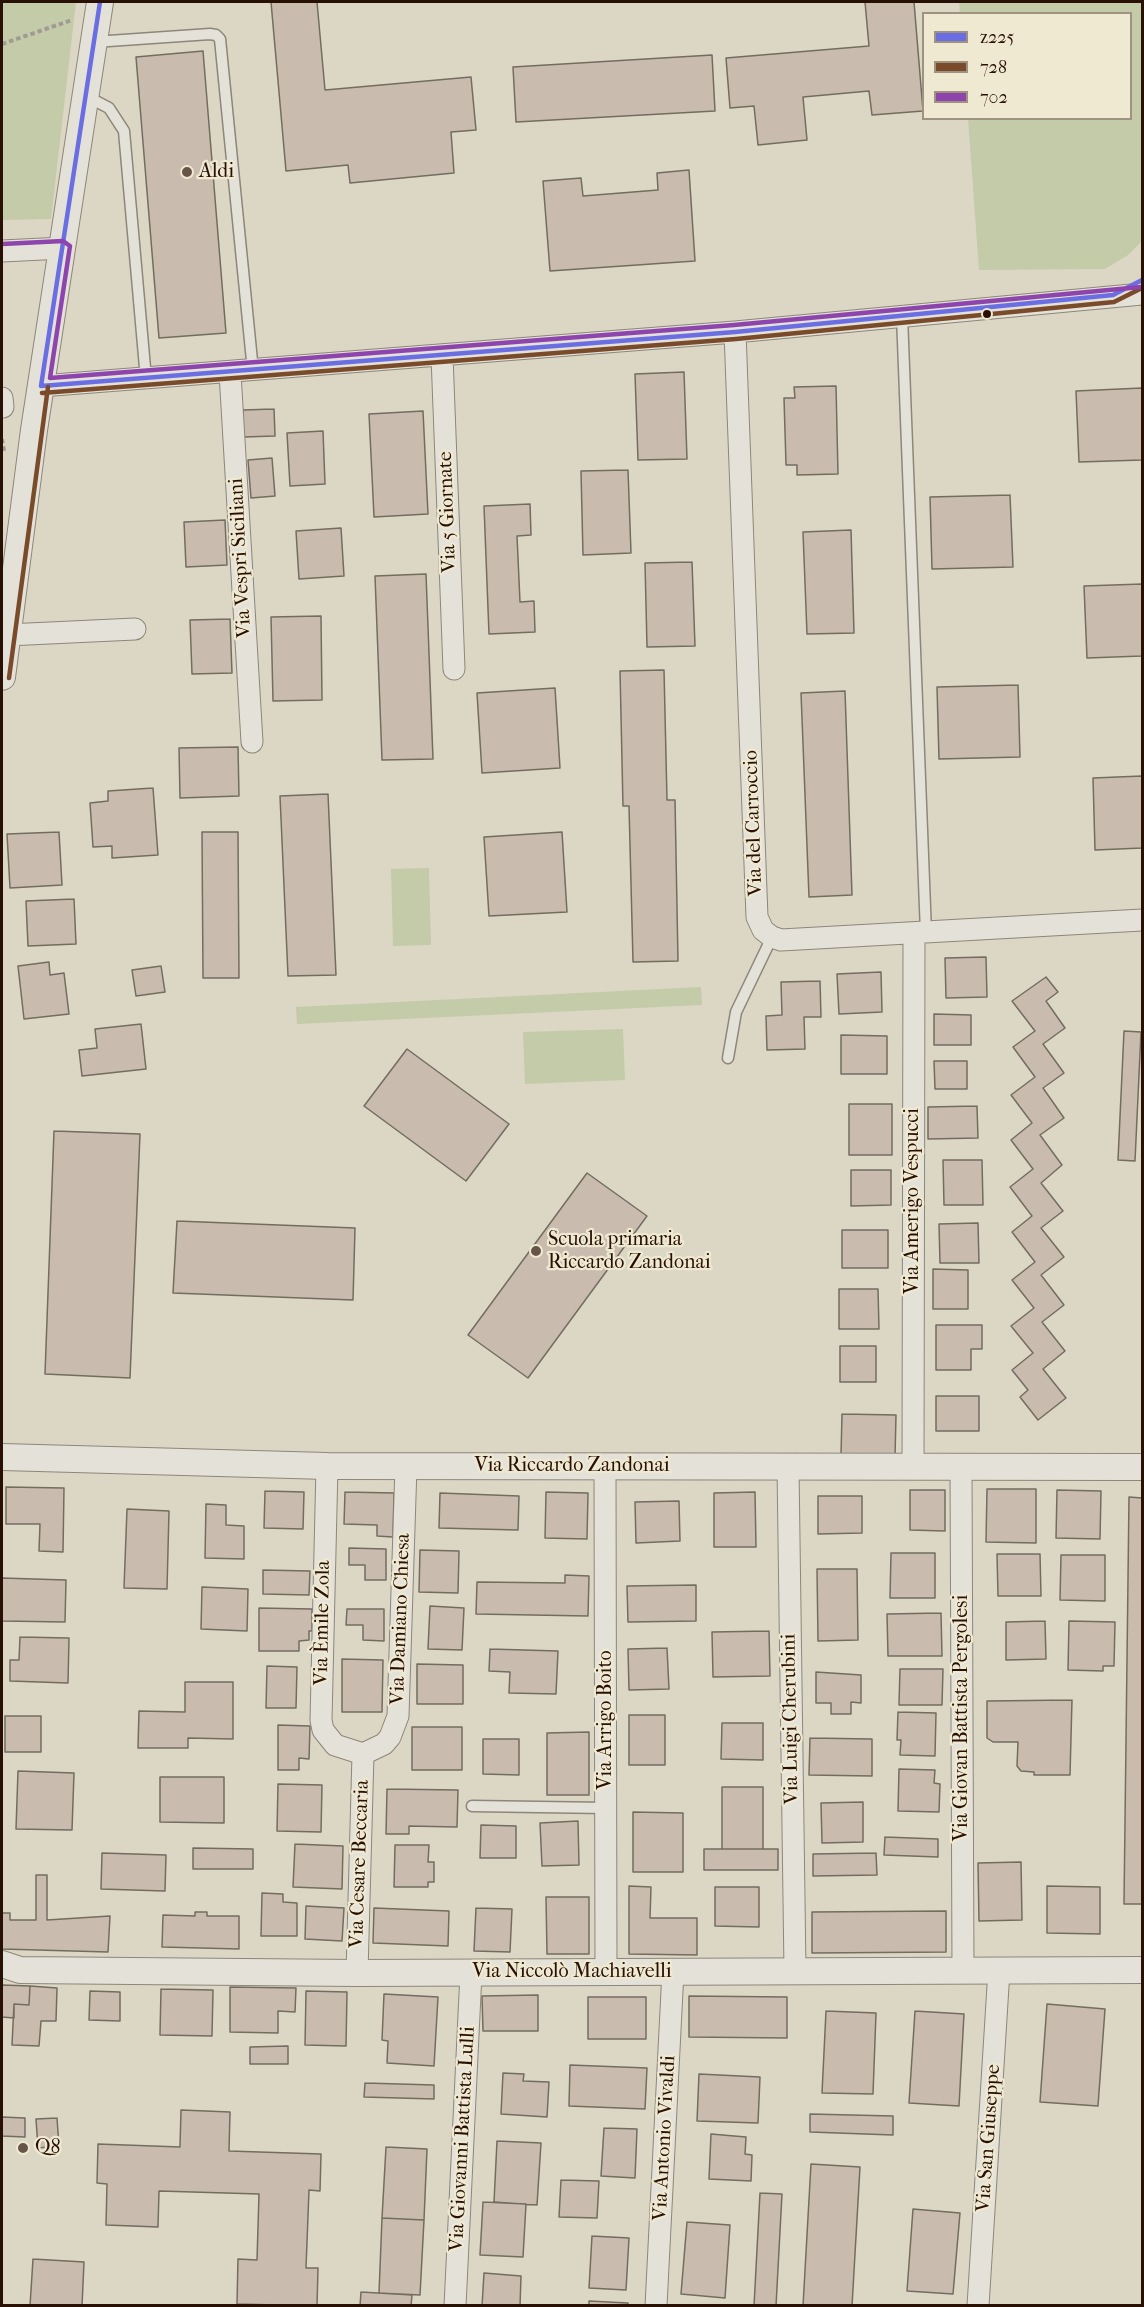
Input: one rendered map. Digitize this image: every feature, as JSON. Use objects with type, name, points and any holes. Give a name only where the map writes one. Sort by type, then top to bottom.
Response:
[{"type":"street","points":[[2,677],[41,386],[99,9]]},
{"type":"street","points":[[2,251],[63,248]]},
{"type":"street","points":[[1113,295],[1143,280]]},
{"type":"street","points":[[41,386],[735,332],[1143,294]]},
{"type":"street","name":"Via del Carroccio","points":[[735,332],[757,917],[763,930],[772,937]]},
{"type":"street","name":"Via 5 Giornate","points":[[442,356],[454,669]]},
{"type":"street","name":"Via Vespri Siciliani","points":[[230,373],[252,742]]},
{"type":"street","points":[[8,635],[135,629]]},
{"type":"street","points":[[772,937],[781,940],[920,934],[1143,920]]},
{"type":"street","name":"Via Amerigo Vespucci","points":[[913,1467],[920,934]]},
{"type":"street","name":"Via Riccardo Zandonai","points":[[2,1457],[327,1466],[1143,1467]]},
{"type":"street","name":"Via Èmile Zola","points":[[327,1466],[321,1720],[323,1730],[335,1745],[363,1754]]},
{"type":"street","name":"Via Damiano Chiesa","points":[[363,1754],[384,1744],[390,1737],[398,1716],[406,1466]]},
{"type":"street","name":"Via Arrigo Boito","points":[[605,1467],[606,1972]]},
{"type":"street","name":"Via Luigi Cherubini","points":[[788,1467],[795,1971]]},
{"type":"street","name":"Via Giovan Battista Pergolesi","points":[[961,1467],[963,1970]]},
{"type":"street","name":"Via Cesare Beccaria","points":[[357,1973],[363,1754]]},
{"type":"street","name":"Via Niccolò Machiavelli","points":[[2,1964],[20,1970],[357,1973],[1143,1970]]},
{"type":"street","name":"Via San Giuseppe","points":[[978,2306],[999,1970]]},
{"type":"street","name":"Via Antonio Vivaldi","points":[[656,2306],[673,1971]]},
{"type":"street","name":"Via Giovanni Battista Lulli","points":[[455,2306],[471,1972]]},
{"type":"lane","points":[[94,42],[210,34],[220,39],[253,371]]},
{"type":"lane","points":[[86,96],[109,108],[123,131],[147,379]]},
{"type":"lane","points":[[902,316],[920,934]]},
{"type":"lane","points":[[728,1058],[736,1012],[772,937]]},
{"type":"lane","points":[[472,1806],[606,1808]]},
{"type":"path","points":[[2,44],[99,9]]},
{"type":"green space","points":[[2,2],[76,2],[51,219],[2,220]]},
{"type":"green space","points":[[959,2],[1142,2],[1142,241],[1128,255],[1105,269],[979,270],[968,120],[1132,120],[1132,12],[960,12]]},
{"type":"green space","points":[[429,868],[431,945],[393,946],[391,869]]},
{"type":"green space","points":[[701,987],[702,1005],[297,1024],[296,1007]]},
{"type":"green space","points":[[623,1029],[625,1080],[525,1084],[523,1032]]},
{"type":"building","points":[[271,2],[317,2],[325,90],[471,77],[476,130],[451,132],[454,173],[350,183],[348,165],[286,171]]},
{"type":"building","points":[[865,2],[914,2],[922,111],[872,115],[869,91],[803,97],[807,140],[758,145],[754,106],[730,108],[726,58],[869,46]]},
{"type":"building","points":[[203,51],[226,333],[159,338],[136,57]]},
{"type":"building","points":[[712,55],[715,111],[516,122],[513,67]]},
{"type":"building","points":[[689,170],[695,261],[550,271],[543,181],[581,178],[583,196],[658,190],[657,173]]},
{"type":"building","points":[[684,372],[687,459],[638,460],[635,374]]},
{"type":"building","points":[[836,386],[838,474],[797,475],[797,465],[786,465],[784,398],[795,398],[794,387]]},
{"type":"building","points":[[1142,388],[1142,460],[1079,462],[1076,391]]},
{"type":"building","points":[[274,409],[275,436],[243,437],[243,410]]},
{"type":"building","points":[[423,411],[428,514],[374,517],[369,414]]},
{"type":"building","points":[[323,431],[325,484],[290,486],[287,433]]},
{"type":"building","points":[[272,458],[275,496],[251,498],[248,460]]},
{"type":"building","points":[[628,470],[631,553],[583,555],[581,471]]},
{"type":"building","points":[[1010,495],[1013,567],[932,569],[930,497]]},
{"type":"building","points":[[530,504],[531,535],[517,536],[520,602],[534,601],[535,632],[489,634],[484,506]]},
{"type":"building","points":[[225,520],[227,565],[186,567],[184,522]]},
{"type":"building","points":[[341,528],[344,576],[299,579],[296,531]]},
{"type":"building","points":[[851,530],[854,633],[807,634],[803,532]]},
{"type":"building","points":[[692,562],[695,646],[647,647],[645,563]]},
{"type":"building","points":[[426,574],[433,759],[382,760],[375,576]]},
{"type":"building","points":[[1142,584],[1142,656],[1087,658],[1084,586]]},
{"type":"building","points":[[321,616],[322,700],[273,701],[271,617]]},
{"type":"building","points":[[230,619],[232,673],[192,674],[190,620]]},
{"type":"building","points":[[664,670],[667,800],[675,800],[678,961],[633,962],[629,806],[623,806],[620,671]]},
{"type":"building","points":[[1018,685],[1020,757],[939,759],[937,687]]},
{"type":"building","points":[[555,688],[560,768],[482,773],[477,693]]},
{"type":"building","points":[[845,691],[852,895],[809,897],[801,693]]},
{"type":"building","points":[[238,747],[239,796],[180,798],[179,748]]},
{"type":"building","points":[[1142,776],[1142,848],[1095,850],[1093,778]]},
{"type":"building","points":[[153,788],[158,855],[112,858],[112,846],[93,847],[90,803],[108,801],[108,791]]},
{"type":"building","points":[[328,794],[336,975],[288,976],[280,796]]},
{"type":"building","points":[[59,832],[62,885],[10,888],[7,834]]},
{"type":"building","points":[[202,832],[238,832],[239,978],[203,978]]},
{"type":"building","points":[[562,832],[567,912],[489,916],[484,837]]},
{"type":"building","points":[[74,899],[76,944],[28,946],[26,901]]},
{"type":"building","points":[[986,957],[987,997],[946,998],[945,958]]},
{"type":"building","points":[[49,962],[50,975],[64,973],[69,1014],[24,1019],[18,966]]},
{"type":"building","points":[[161,966],[165,992],[136,996],[132,970]]},
{"type":"building","points":[[881,972],[882,1012],[839,1014],[837,974]]},
{"type":"building","points":[[1046,977],[1058,992],[1046,1001],[1065,1028],[1043,1044],[1064,1073],[1043,1088],[1064,1118],[1040,1135],[1062,1165],[1041,1183],[1063,1211],[1041,1228],[1064,1257],[1041,1275],[1064,1305],[1042,1322],[1065,1351],[1043,1369],[1066,1398],[1038,1420],[1020,1397],[1028,1390],[1012,1370],[1033,1353],[1011,1326],[1034,1308],[1012,1280],[1035,1262],[1012,1232],[1032,1216],[1010,1187],[1033,1169],[1011,1140],[1032,1123],[1011,1095],[1035,1077],[1013,1047],[1035,1031],[1012,1001]]},
{"type":"building","points":[[820,981],[821,1017],[804,1017],[805,1049],[767,1050],[766,1016],[782,1015],[781,982]]},
{"type":"building","points":[[934,1014],[971,1015],[971,1045],[934,1045]]},
{"type":"building","points":[[141,1024],[146,1069],[82,1076],[79,1050],[97,1048],[95,1029]]},
{"type":"building","points":[[1124,1031],[1141,1032],[1135,1161],[1118,1160]]},
{"type":"building","points":[[841,1035],[887,1036],[887,1074],[841,1074]]},
{"type":"building","points":[[407,1049],[509,1124],[466,1181],[364,1106]]},
{"type":"building","points":[[934,1061],[967,1061],[967,1089],[935,1089]]},
{"type":"building","points":[[849,1104],[892,1104],[892,1155],[849,1155]]},
{"type":"building","points":[[977,1106],[978,1138],[928,1139],[928,1107]]},
{"type":"building","points":[[54,1131],[140,1134],[130,1378],[45,1374]]},
{"type":"building","points":[[943,1160],[982,1160],[983,1205],[944,1205]]},
{"type":"building","points":[[851,1170],[891,1170],[891,1205],[851,1206]]},
{"type":"building","points":[[587,1173],[647,1216],[528,1378],[468,1335]]},
{"type":"building","points":[[177,1221],[355,1228],[353,1300],[173,1293]]},
{"type":"building","points":[[978,1223],[979,1263],[940,1263],[939,1224]]},
{"type":"building","points":[[842,1230],[888,1230],[888,1268],[842,1268]]},
{"type":"building","points":[[933,1269],[968,1270],[968,1309],[933,1309]]},
{"type":"building","points":[[839,1289],[878,1289],[879,1329],[839,1329]]},
{"type":"building","points":[[936,1325],[982,1325],[982,1349],[971,1349],[971,1370],[936,1370]]},
{"type":"building","points":[[840,1346],[876,1346],[876,1382],[840,1382]]},
{"type":"building","points":[[936,1396],[979,1396],[979,1431],[936,1431]]},
{"type":"building","points":[[842,1414],[896,1415],[895,1457],[841,1455]]},
{"type":"building","points":[[6,1487],[64,1488],[63,1552],[39,1551],[40,1524],[6,1524]]},
{"type":"building","points":[[987,1489],[1036,1489],[1036,1543],[986,1542]]},
{"type":"building","points":[[910,1490],[945,1490],[945,1531],[910,1530]]},
{"type":"building","points":[[1057,1490],[1101,1491],[1100,1539],[1056,1538]]},
{"type":"building","points":[[265,1491],[304,1492],[303,1529],[264,1528]]},
{"type":"building","points":[[345,1492],[394,1493],[393,1537],[377,1536],[377,1525],[344,1524]]},
{"type":"building","points":[[546,1492],[588,1493],[587,1539],[545,1538]]},
{"type":"building","points":[[755,1492],[756,1547],[714,1547],[714,1493]]},
{"type":"building","points":[[440,1493],[519,1496],[518,1530],[439,1528]]},
{"type":"building","points":[[818,1496],[862,1496],[862,1533],[818,1534]]},
{"type":"building","points":[[1129,1497],[1142,1498],[1142,1904],[1124,1904]]},
{"type":"building","points":[[679,1501],[680,1541],[636,1543],[635,1502]]},
{"type":"building","points":[[206,1504],[226,1505],[226,1525],[244,1526],[244,1559],[205,1558]]},
{"type":"building","points":[[127,1509],[169,1511],[167,1589],[124,1588]]},
{"type":"building","points":[[349,1548],[386,1549],[386,1580],[365,1580],[365,1565],[349,1565]]},
{"type":"building","points":[[420,1550],[459,1551],[458,1593],[419,1592]]},
{"type":"building","points":[[891,1553],[935,1553],[935,1598],[890,1598]]},
{"type":"building","points":[[997,1554],[1040,1554],[1041,1596],[998,1596]]},
{"type":"building","points":[[1061,1555],[1105,1555],[1105,1601],[1060,1600]]},
{"type":"building","points":[[817,1569],[857,1569],[858,1640],[818,1641]]},
{"type":"building","points":[[263,1570],[310,1571],[309,1595],[263,1594]]},
{"type":"building","points":[[565,1575],[589,1576],[588,1616],[476,1614],[477,1582],[565,1583]]},
{"type":"building","points":[[2,1578],[66,1580],[65,1622],[2,1621]]},
{"type":"building","points":[[696,1585],[696,1621],[628,1622],[627,1586]]},
{"type":"building","points":[[202,1587],[248,1589],[247,1631],[201,1629]]},
{"type":"building","points":[[430,1606],[464,1608],[462,1650],[428,1649]]},
{"type":"building","points":[[259,1608],[312,1609],[312,1631],[309,1631],[309,1640],[299,1641],[299,1651],[259,1651]]},
{"type":"building","points":[[347,1609],[384,1609],[384,1641],[363,1640],[363,1625],[346,1625]]},
{"type":"building","points":[[941,1613],[942,1656],[888,1656],[887,1614]]},
{"type":"building","points":[[1045,1621],[1046,1659],[1006,1660],[1006,1622]]},
{"type":"building","points":[[1069,1621],[1115,1622],[1114,1666],[1103,1666],[1103,1671],[1068,1670]]},
{"type":"building","points":[[769,1631],[770,1676],[713,1677],[712,1632]]},
{"type":"building","points":[[20,1637],[69,1638],[68,1683],[10,1681],[10,1660],[19,1660]]},
{"type":"building","points":[[667,1648],[669,1689],[629,1690],[628,1649]]},
{"type":"building","points":[[490,1649],[558,1651],[556,1694],[509,1693],[510,1672],[489,1671]]},
{"type":"building","points":[[342,1659],[383,1660],[382,1712],[342,1712]]},
{"type":"building","points":[[417,1664],[463,1665],[463,1704],[417,1704]]},
{"type":"building","points":[[267,1666],[297,1667],[296,1708],[266,1708]]},
{"type":"building","points":[[900,1669],[943,1669],[942,1705],[899,1705]]},
{"type":"building","points":[[816,1672],[861,1675],[861,1703],[851,1702],[851,1714],[831,1714],[831,1703],[816,1703]]},
{"type":"building","points":[[185,1682],[233,1682],[233,1739],[188,1738],[188,1748],[138,1748],[139,1711],[185,1712]]},
{"type":"building","points":[[1072,1700],[1070,1775],[1034,1775],[1034,1772],[1021,1771],[1017,1766],[1018,1742],[993,1742],[987,1738],[987,1701]]},
{"type":"building","points":[[898,1712],[936,1713],[935,1756],[900,1755],[901,1740],[897,1740]]},
{"type":"building","points":[[629,1715],[665,1715],[665,1765],[629,1765]]},
{"type":"building","points":[[5,1716],[41,1716],[41,1752],[5,1752]]},
{"type":"building","points":[[722,1723],[763,1723],[763,1760],[721,1759]]},
{"type":"building","points":[[278,1725],[310,1726],[309,1759],[299,1758],[299,1770],[278,1770]]},
{"type":"building","points":[[412,1727],[462,1727],[462,1770],[412,1770]]},
{"type":"building","points":[[589,1732],[589,1795],[547,1795],[547,1733]]},
{"type":"building","points":[[810,1738],[872,1739],[872,1776],[809,1775]]},
{"type":"building","points":[[483,1739],[519,1739],[519,1775],[483,1774]]},
{"type":"building","points":[[899,1769],[935,1770],[934,1783],[940,1784],[939,1812],[898,1811]]},
{"type":"building","points":[[18,1771],[74,1773],[72,1830],[16,1829]]},
{"type":"building","points":[[160,1777],[224,1777],[224,1823],[160,1822]]},
{"type":"building","points":[[278,1784],[322,1785],[321,1832],[277,1831]]},
{"type":"building","points":[[722,1787],[763,1787],[763,1849],[722,1849]]},
{"type":"building","points":[[387,1789],[458,1790],[457,1827],[409,1826],[409,1834],[386,1834]]},
{"type":"building","points":[[863,1802],[863,1842],[822,1843],[821,1803]]},
{"type":"building","points":[[633,1812],[683,1813],[683,1872],[633,1872]]},
{"type":"building","points":[[578,1821],[579,1865],[542,1866],[540,1823]]},
{"type":"building","points":[[481,1825],[516,1826],[516,1858],[480,1858]]},
{"type":"building","points":[[885,1837],[938,1839],[938,1857],[884,1855]]},
{"type":"building","points":[[295,1844],[343,1846],[342,1889],[293,1887]]},
{"type":"building","points":[[395,1845],[429,1845],[428,1862],[434,1862],[434,1882],[428,1882],[428,1887],[394,1887]]},
{"type":"building","points":[[193,1848],[253,1849],[253,1869],[193,1869]]},
{"type":"building","points":[[704,1849],[778,1849],[778,1870],[704,1870]]},
{"type":"building","points":[[102,1853],[166,1855],[165,1891],[101,1889]]},
{"type":"building","points":[[876,1853],[877,1875],[813,1876],[813,1854]]},
{"type":"building","points":[[1021,1862],[1022,1920],[979,1921],[978,1863]]},
{"type":"building","points":[[36,1875],[47,1875],[47,1920],[110,1916],[108,1952],[2,1949],[2,1913],[10,1913],[10,1920],[36,1920]]},
{"type":"building","points":[[629,1886],[651,1887],[650,1918],[697,1918],[697,1955],[629,1954]]},
{"type":"building","points":[[1047,1886],[1100,1887],[1100,1934],[1047,1933]]},
{"type":"building","points":[[715,1887],[759,1887],[759,1927],[715,1926]]},
{"type":"building","points":[[262,1893],[283,1894],[283,1902],[297,1903],[297,1936],[261,1936]]},
{"type":"building","points":[[546,1897],[589,1897],[589,1954],[547,1954]]},
{"type":"building","points":[[306,1906],[344,1908],[342,1941],[305,1939]]},
{"type":"building","points":[[374,1908],[449,1911],[448,1946],[373,1943]]},
{"type":"building","points":[[476,1908],[512,1909],[510,1952],[474,1951]]},
{"type":"building","points":[[946,1911],[946,1952],[812,1953],[812,1912]]},
{"type":"building","points":[[195,1912],[207,1912],[207,1916],[239,1916],[239,1949],[162,1947],[163,1915],[195,1916]]},
{"type":"building","points":[[2,1985],[30,1986],[29,2005],[14,2004],[14,2018],[2,2017]]},
{"type":"building","points":[[30,1986],[57,1988],[56,2021],[41,2021],[39,2046],[12,2045],[14,2004],[29,2005]]},
{"type":"building","points":[[230,1987],[296,1988],[295,2012],[278,2011],[278,2033],[230,2032]]},
{"type":"building","points":[[161,1989],[213,1990],[212,2036],[160,2035]]},
{"type":"building","points":[[90,1991],[120,1992],[120,2021],[89,2020]]},
{"type":"building","points":[[306,1991],[347,1992],[346,2046],[305,2045]]},
{"type":"building","points":[[384,1994],[438,1997],[434,2066],[387,2063],[388,2041],[382,2040]]},
{"type":"building","points":[[538,1995],[538,2031],[483,2031],[482,1996]]},
{"type":"building","points":[[689,1996],[787,1997],[787,2038],[689,2037]]},
{"type":"building","points":[[588,1997],[646,1997],[646,2039],[588,2039]]},
{"type":"building","points":[[1047,2004],[1105,2009],[1098,2106],[1040,2102]]},
{"type":"building","points":[[826,2011],[876,2013],[873,2094],[822,2093]]},
{"type":"building","points":[[915,2011],[964,2014],[959,2106],[909,2103]]},
{"type":"building","points":[[288,2046],[288,2064],[250,2064],[250,2047]]},
{"type":"building","points":[[570,2065],[647,2068],[645,2109],[569,2106]]},
{"type":"building","points":[[503,2073],[524,2074],[523,2081],[549,2082],[547,2117],[501,2114]]},
{"type":"building","points":[[699,2074],[760,2077],[758,2123],[697,2121]]},
{"type":"building","points":[[365,2083],[434,2085],[434,2099],[364,2097]]},
{"type":"building","points":[[181,2110],[230,2112],[229,2151],[321,2154],[320,2191],[309,2190],[306,2268],[318,2268],[317,2306],[237,2304],[238,2259],[257,2260],[259,2194],[159,2191],[158,2227],[106,2225],[107,2184],[97,2183],[98,2144],[180,2147]]},
{"type":"building","points":[[810,2114],[893,2116],[893,2135],[810,2132]]},
{"type":"building","points":[[2,2117],[25,2118],[25,2137],[2,2136]]},
{"type":"building","points":[[57,2118],[59,2146],[38,2148],[36,2119]]},
{"type":"building","points":[[604,2128],[637,2129],[635,2178],[601,2176]]},
{"type":"building","points":[[711,2134],[746,2137],[745,2154],[752,2155],[751,2181],[709,2179]]},
{"type":"building","points":[[497,2141],[541,2143],[537,2205],[494,2202]]},
{"type":"building","points":[[386,2147],[427,2149],[424,2220],[382,2218]]},
{"type":"building","points":[[811,2164],[860,2167],[852,2306],[803,2306]]},
{"type":"building","points":[[561,2180],[599,2181],[597,2218],[559,2217]]},
{"type":"building","points":[[760,2193],[782,2194],[776,2306],[754,2306]]},
{"type":"building","points":[[483,2202],[526,2204],[523,2257],[480,2255]]},
{"type":"building","points":[[913,2209],[960,2213],[953,2294],[907,2291]]},
{"type":"building","points":[[382,2218],[424,2220],[420,2295],[379,2293]]},
{"type":"building","points":[[687,2222],[730,2225],[725,2298],[681,2294]]},
{"type":"building","points":[[592,2236],[629,2238],[626,2290],[589,2288]]},
{"type":"building","points":[[33,2259],[84,2262],[82,2306],[30,2306]]},
{"type":"building","points":[[484,2273],[521,2276],[520,2306],[482,2306]]},
{"type":"building","points":[[361,2292],[412,2295],[411,2306],[360,2306]]},
{"type":"building","points":[[589,2301],[628,2303],[628,2306],[589,2306]]},
{"type":"transit line","name":"z225","points":[[41,386],[100,2]]},
{"type":"transit line","name":"702","points":[[2,244],[63,241],[70,246],[50,378],[734,325],[1141,287]]},
{"type":"transit line","name":"z225","points":[[41,386],[735,332],[1113,295],[1142,280]]},
{"type":"transit line","name":"728","points":[[42,393],[736,339],[1114,302],[1142,288]]},
{"type":"transit line","name":"728","points":[[9,678],[48,387]]},
{"type":"place","name":"Aldi","points":[[187,172]]},
{"type":"place","name":"Scuola primaria Riccardo Zandonai","points":[[536,1251]]},
{"type":"place","name":"Q8","points":[[23,2148]]}]
